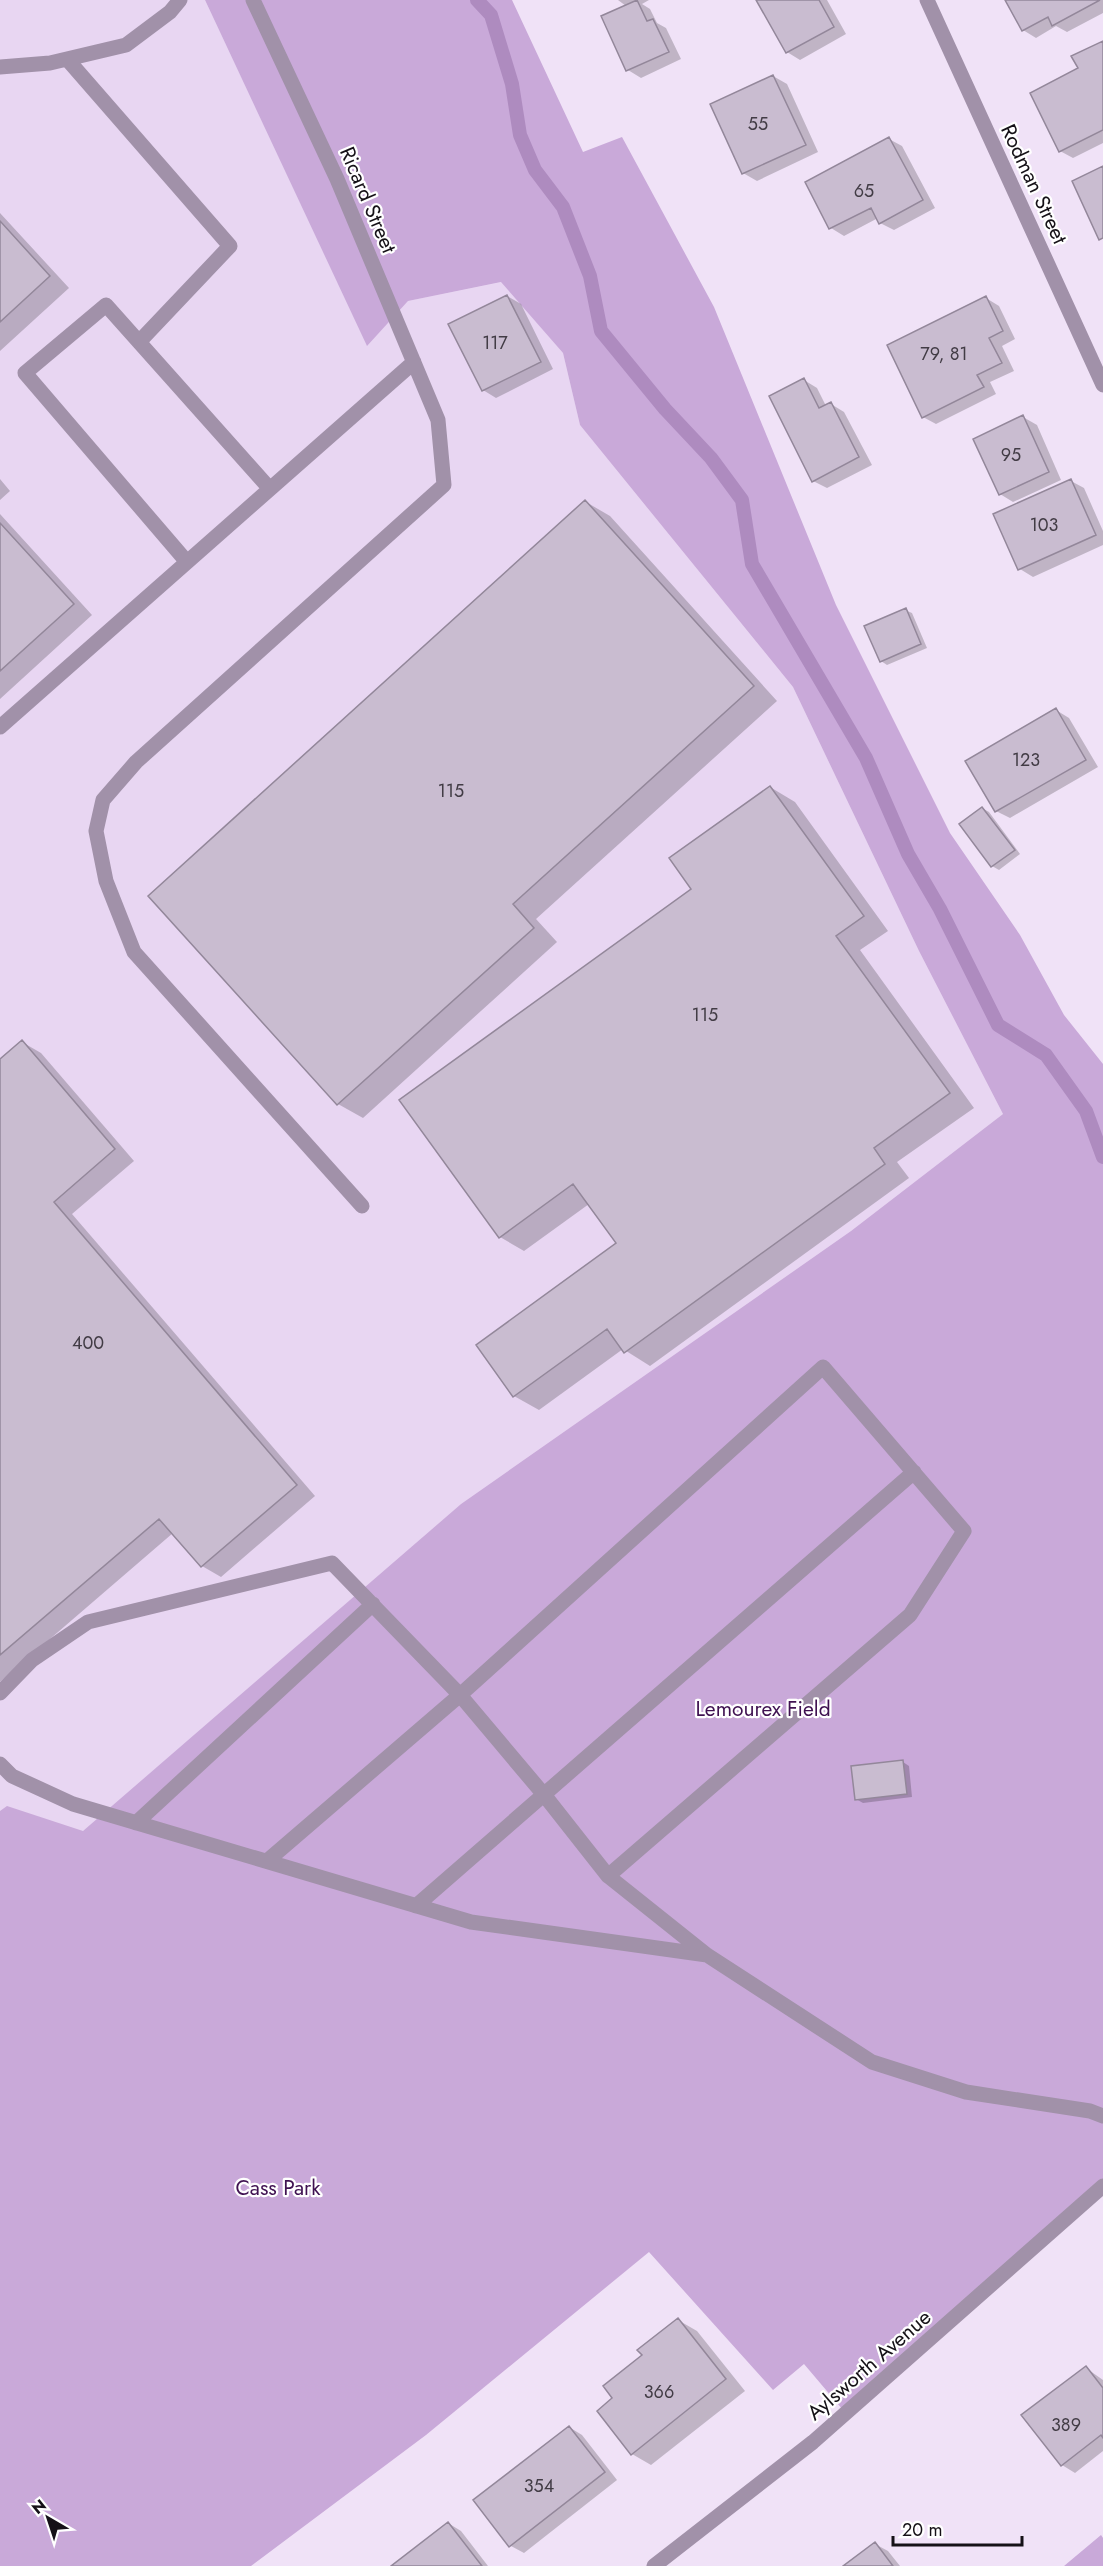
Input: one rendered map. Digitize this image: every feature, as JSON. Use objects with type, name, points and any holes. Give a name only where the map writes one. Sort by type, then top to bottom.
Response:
[{"type":"street","points":[[0,67],[67,59],[126,45],[170,12],[180,0]]},
{"type":"street","name":"Ricard Street","points":[[253,0],[337,179],[438,420],[444,485],[136,762],[103,800],[96,831],[106,881],[134,952],[362,1206]]},
{"type":"street","name":"Rodman Street","points":[[927,0],[1103,385]]},
{"type":"street","points":[[67,59],[230,246],[139,342]]},
{"type":"street","points":[[187,562],[25,373],[106,305],[270,489]]},
{"type":"street","points":[[0,727],[414,362]]},
{"type":"street","points":[[267,1861],[460,1695],[823,1367],[964,1531],[910,1615],[608,1876]]},
{"type":"street","points":[[416,1906],[545,1796],[914,1472]]},
{"type":"street","points":[[0,1693],[32,1660],[88,1622],[332,1563],[460,1695],[545,1796],[608,1876],[706,1955],[872,2062],[966,2092],[1103,2115]]},
{"type":"street","points":[[136,1822],[373,1604]]},
{"type":"street","points":[[0,1764],[12,1776],[73,1804],[471,1922],[706,1955]]},
{"type":"street","name":"Aylsworth Avenue","points":[[654,2566],[813,2442],[1103,2186]]},
{"type":"shaded area","points":[[0,0],[205,0],[367,345],[408,301],[502,282],[563,353],[580,425],[793,687],[919,951],[1003,1114],[851,1231],[461,1504],[64,1848],[0,1821]]},
{"type":"green space","points":[[205,0],[512,0],[583,152],[622,137],[714,307],[836,605],[950,833],[1020,935],[1064,1015],[1103,1064],[1103,2191],[843,2410],[804,2364],[773,2390],[649,2252],[426,2435],[251,2566],[0,2566],[0,1811],[7,1806],[83,1831],[461,1504],[851,1231],[1003,1114],[919,951],[793,687],[580,425],[563,353],[501,282],[408,301],[367,346]]},
{"type":"green space","points":[[1101,2535],[1103,2538],[1103,2566],[1064,2566]]},
{"type":"building","points":[[637,0],[647,21],[653,19],[669,52],[626,71],[601,16]]},
{"type":"building","points":[[756,0],[819,0],[834,27],[786,53]]},
{"type":"building","points":[[1005,0],[1100,0],[1052,26],[1048,17],[1022,31]]},
{"type":"building","points":[[1103,41],[1103,130],[1059,152],[1030,93],[1078,68],[1071,56]]},
{"type":"building","points":[[773,75],[806,145],[742,174],[710,104]]},
{"type":"building","points":[[889,137],[923,200],[879,224],[871,208],[829,229],[805,182]]},
{"type":"building","points":[[1103,166],[1103,238],[1099,240],[1072,181]]},
{"type":"building","points":[[0,221],[50,276],[0,322]]},
{"type":"building","points":[[507,295],[541,362],[482,391],[448,324]]},
{"type":"building","points":[[986,296],[1003,331],[989,338],[1002,363],[977,375],[984,387],[922,418],[887,345]]},
{"type":"building","points":[[804,378],[819,408],[831,402],[859,457],[812,482],[769,396]]},
{"type":"building","points":[[1023,415],[1049,472],[999,495],[973,439]]},
{"type":"building","points":[[1071,479],[1096,535],[1018,570],[993,514]]},
{"type":"building","points":[[585,500],[754,686],[513,904],[534,928],[337,1105],[148,896]]},
{"type":"building","points":[[0,523],[74,604],[0,671]]},
{"type":"building","points":[[906,608],[921,644],[880,662],[864,626]]},
{"type":"building","points":[[1056,708],[1086,760],[995,812],[965,761]]},
{"type":"building","points":[[770,786],[864,916],[836,936],[950,1093],[874,1148],[885,1164],[624,1353],[607,1329],[513,1397],[476,1345],[616,1243],[573,1184],[499,1238],[399,1100],[691,889],[669,858]]},
{"type":"building","points":[[982,807],[1015,850],[991,867],[959,824]]},
{"type":"building","points":[[22,1040],[115,1149],[54,1202],[297,1485],[201,1567],[159,1519],[0,1655],[0,1059]]},
{"type":"building","points":[[903,1760],[907,1794],[855,1800],[851,1766]]},
{"type":"building","points":[[678,2318],[726,2379],[631,2455],[597,2411],[612,2398],[603,2386],[642,2355],[637,2350]]},
{"type":"building","points":[[1086,2366],[1103,2388],[1103,2438],[1101,2435],[1061,2466],[1021,2415]]},
{"type":"building","points":[[569,2426],[605,2472],[509,2547],[473,2500]]},
{"type":"building","points":[[448,2522],[482,2566],[391,2566]]},
{"type":"building","points":[[875,2542],[893,2566],[843,2566]]},
{"type":"waterway","points":[[477,0],[491,15],[512,84],[520,135],[535,170],[563,207],[590,276],[601,331],[665,409],[711,458],[742,500],[752,564],[866,758],[908,854],[940,909],[998,1025],[1046,1055],[1086,1111],[1103,1157]]},
{"type":"park label","name":"Lemourex Field","points":[[763,1709]]},
{"type":"park label","name":"Cass Park","points":[[278,2188]]}]
